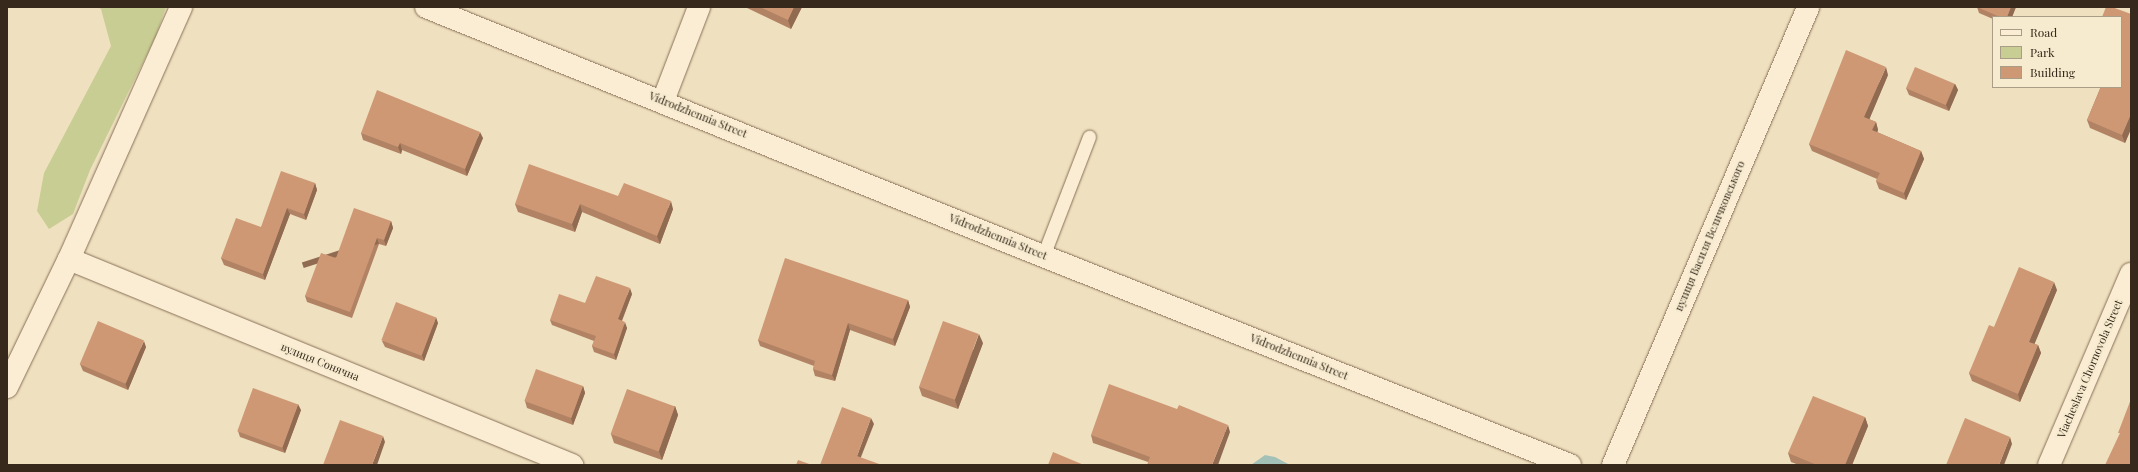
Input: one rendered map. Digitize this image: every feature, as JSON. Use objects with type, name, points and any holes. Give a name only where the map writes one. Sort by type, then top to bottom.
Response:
[{"type":"street","points":[[7,387],[69,259],[181,7]]},
{"type":"street","name":"Vidrodzhennia Street","points":[[426,7],[664,101],[1539,459],[1570,465]]},
{"type":"street","points":[[664,101],[699,7]]},
{"type":"street","name":"вулиця Василя Величковського","points":[[1613,465],[1808,7]]},
{"type":"street","name":"вулиця Сонячна","points":[[69,259],[572,465]]},
{"type":"street","name":"Viacheslava Chornovola Street","points":[[2049,465],[2131,274]]},
{"type":"lane","points":[[1043,256],[1089,137]]},
{"type":"green space","points":[[97,7],[166,7],[156,36],[90,170],[73,214],[49,229],[37,211],[44,173],[111,46],[101,9]]},
{"type":"water","points":[[1265,455],[1275,457],[1290,465],[1251,465]]},
{"type":"building","points":[[760,7],[794,7],[788,20]]},
{"type":"building","points":[[1977,7],[2011,7],[2007,16],[1998,16]]},
{"type":"building","points":[[2106,7],[2112,7],[2131,14],[2131,114],[2122,135],[2087,120],[2101,88],[2122,88],[2122,16],[2102,16]]},
{"type":"building","points":[[1846,50],[1886,67],[1864,117],[1876,122],[1872,130],[1921,151],[1904,193],[1876,181],[1880,173],[1809,144]]},
{"type":"building","points":[[1915,67],[1955,84],[1946,105],[1906,88]]},
{"type":"building","points":[[377,90],[480,132],[465,169],[400,143],[398,147],[361,133]]},
{"type":"building","points":[[529,164],[618,196],[624,183],[671,201],[657,236],[580,204],[572,224],[515,204]]},
{"type":"building","points":[[281,171],[315,183],[304,214],[287,208],[263,274],[221,258],[236,218],[261,227]]},
{"type":"building","points":[[354,208],[391,221],[384,240],[377,238],[350,312],[305,296],[321,253],[336,258]]},
{"type":"building","points":[[785,258],[908,300],[893,339],[848,323],[832,375],[813,369],[815,361],[758,340]]},
{"type":"building","points":[[2019,267],[2054,282],[2029,342],[2038,345],[2018,394],[1969,373],[1989,325],[1994,327]]},
{"type":"building","points":[[596,276],[630,288],[618,319],[625,322],[614,354],[592,346],[596,336],[550,320],[559,294],[585,303]]},
{"type":"building","points":[[396,302],[436,317],[421,356],[381,340]]},
{"type":"building","points":[[98,321],[144,341],[126,384],[80,364]]},
{"type":"building","points":[[943,321],[979,334],[955,400],[919,387]]},
{"type":"building","points":[[536,369],[583,386],[571,418],[524,401]]},
{"type":"building","points":[[1109,384],[1177,409],[1179,405],[1228,425],[1212,465],[1147,465],[1150,457],[1091,435]]},
{"type":"building","points":[[253,388],[298,404],[282,448],[237,431]]},
{"type":"building","points":[[627,389],[675,406],[659,452],[611,434]]},
{"type":"building","points":[[1813,396],[1865,417],[1845,465],[1817,465],[1788,453]]},
{"type":"building","points":[[2131,399],[2131,465],[2105,465],[2120,433],[2118,433]]},
{"type":"building","points":[[842,407],[871,418],[857,456],[882,465],[820,465]]},
{"type":"building","points":[[1965,418],[2010,437],[1999,465],[1946,465]]},
{"type":"building","points":[[340,420],[383,436],[372,465],[323,465]]},
{"type":"building","points":[[1053,452],[1084,465],[1048,465]]},
{"type":"building","points":[[798,460],[812,465],[796,465]]}]
